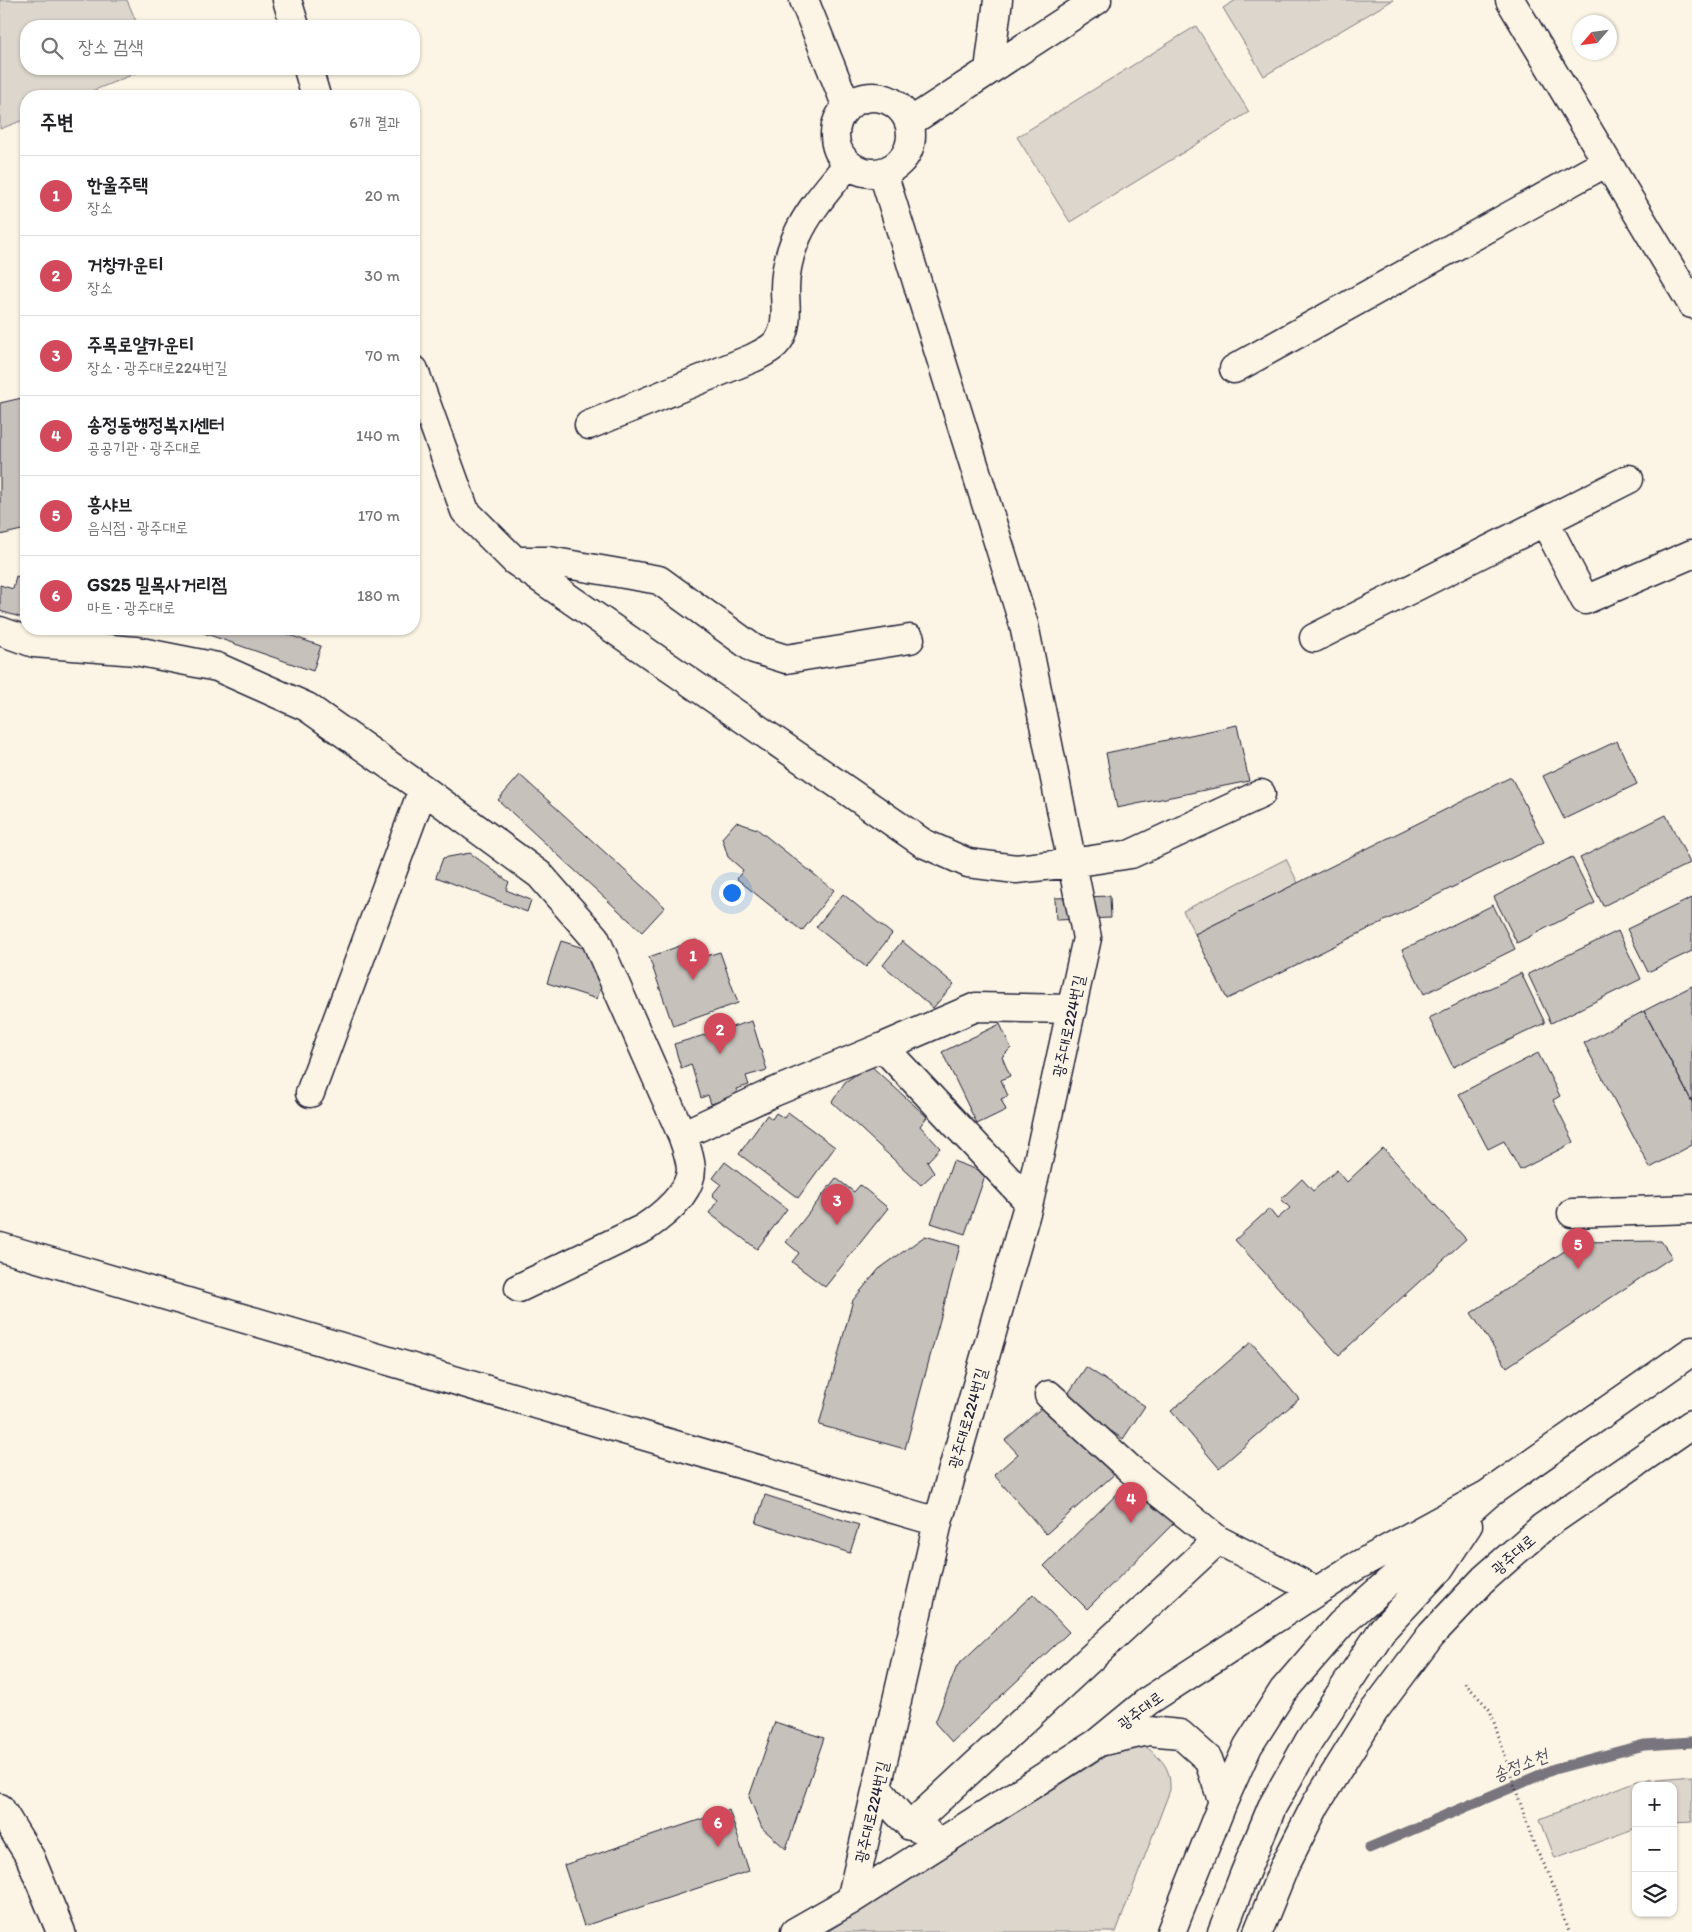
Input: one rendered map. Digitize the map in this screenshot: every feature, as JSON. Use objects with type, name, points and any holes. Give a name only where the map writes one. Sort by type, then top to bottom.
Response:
[{"type":"street","points":[[287,0],[293,20]]},
{"type":"street","points":[[804,0],[847,108]]},
{"type":"street","points":[[989,70],[998,0]]},
{"type":"street","points":[[910,122],[1097,0]]},
{"type":"street","points":[[1510,0],[1692,304]]},
{"type":"street","points":[[310,75],[314,90]]},
{"type":"street","points":[[869,97],[882,98],[893,102],[903,111],[910,122],[912,135],[910,148],[904,159],[895,168],[883,173],[870,174],[858,171],[848,164],[840,154],[836,142],[836,129],[839,117],[857,100],[869,97]]},
{"type":"street","points":[[1234,369],[1607,162]]},
{"type":"street","points":[[589,425],[771,349],[782,335],[786,311],[785,289],[787,270],[796,237],[812,208],[848,164]]},
{"type":"street","points":[[883,173],[1024,625],[1072,863]]},
{"type":"street","points":[[420,387],[465,511],[515,560],[923,843],[968,863],[1016,869],[1072,863],[1131,854],[1261,794]]},
{"type":"street","points":[[1314,638],[1629,479]]},
{"type":"street","points":[[1544,522],[1585,600],[1692,554]]},
{"type":"street","points":[[515,560],[549,560],[659,580],[754,649],[786,660],[910,639]]},
{"type":"street","points":[[0,631],[34,642],[136,651],[217,667],[307,707],[424,789],[540,875],[595,938],[682,1135],[689,1153],[691,1171],[686,1187],[661,1217],[644,1228],[519,1288]]},
{"type":"street","points":[[310,1094],[424,789]]},
{"type":"street","name":"광주대로224번길","points":[[851,1900],[938,1522],[1029,1202],[1072,1009],[1087,938],[1072,863]]},
{"type":"street","points":[[682,1135],[774,1092],[976,1007],[1072,1009]]},
{"type":"street","points":[[883,1047],[1029,1202]]},
{"type":"street","points":[[1572,1213],[1692,1209]]},
{"type":"street","points":[[0,1247],[938,1522]]},
{"type":"street","name":"광주대로","points":[[795,1932],[851,1900],[1097,1743],[1148,1701],[1353,1568],[1488,1494],[1692,1351]]},
{"type":"street","points":[[1050,1395],[1130,1469],[1218,1540],[1317,1591]]},
{"type":"street","name":"광주대로","points":[[1258,1932],[1285,1865],[1316,1804],[1374,1711],[1431,1635],[1484,1578],[1543,1527],[1692,1424]]},
{"type":"street","points":[[1222,1932],[1272,1807],[1309,1741],[1382,1629],[1439,1569],[1488,1494]]},
{"type":"street","name":"광주대로","points":[[1171,1932],[1223,1802],[1248,1746],[1283,1691],[1335,1631],[1488,1494]]},
{"type":"street","points":[[910,1826],[1218,1540]]},
{"type":"street","points":[[1097,1743],[1148,1731],[1180,1734],[1208,1759],[1223,1802]]},
{"type":"street","points":[[877,1787],[910,1826],[945,1840]]},
{"type":"street","points":[[0,1808],[30,1857],[61,1932]]},
{"type":"street","points":[[1269,1904],[1278,1932]]},
{"type":"path","points":[[1465,1683],[1490,1710],[1535,1848],[1549,1873],[1568,1932]]},
{"type":"shaded area","points":[[0,0],[127,0],[135,20],[20,20],[20,75],[131,75],[95,90],[20,90],[20,121],[0,129]]},
{"type":"shaded area","points":[[1236,0],[1393,0],[1264,76],[1223,8]]},
{"type":"shaded area","points":[[1196,26],[1249,112],[1070,222],[1017,137]]},
{"type":"shaded area","points":[[1286,859],[1298,883],[1195,934],[1183,911]]},
{"type":"shaded area","points":[[1142,1743],[1159,1758],[1166,1768],[1169,1774],[1170,1790],[1116,1932],[827,1932],[1117,1749]]},
{"type":"shaded area","points":[[1692,1776],[1692,1822],[1677,1823],[1677,1782],[1634,1782]]},
{"type":"shaded area","points":[[1632,1783],[1632,1829],[1555,1858],[1540,1819]]},
{"type":"building","points":[[20,398],[20,530],[0,535],[0,403]]},
{"type":"building","points":[[16,576],[20,577],[20,617],[0,611],[0,585],[13,589]]},
{"type":"building","points":[[209,635],[289,635],[321,646],[313,671]]},
{"type":"building","points":[[1237,725],[1249,781],[1117,808],[1106,753]]},
{"type":"building","points":[[1617,741],[1637,784],[1564,819],[1543,776]]},
{"type":"building","points":[[520,775],[665,907],[642,932],[498,800]]},
{"type":"building","points":[[1511,777],[1544,842],[1227,999],[1195,934]]},
{"type":"building","points":[[1666,815],[1690,863],[1603,906],[1580,858]]},
{"type":"building","points":[[736,822],[757,829],[834,890],[802,931],[737,879],[743,870],[728,857],[722,838]]},
{"type":"building","points":[[470,853],[509,882],[506,890],[531,900],[527,912],[436,877],[443,858]]},
{"type":"building","points":[[1572,857],[1595,903],[1517,943],[1494,897]]},
{"type":"building","points":[[843,894],[892,934],[866,967],[816,927]]},
{"type":"building","points":[[1110,896],[1111,918],[1056,920],[1055,898]]},
{"type":"building","points":[[1692,898],[1692,951],[1648,972],[1627,929]]},
{"type":"building","points":[[1493,905],[1515,949],[1424,994],[1402,950]]},
{"type":"building","points":[[1618,931],[1641,979],[1551,1023],[1528,974]]},
{"type":"building","points":[[696,940],[703,957],[720,952],[738,1003],[673,1026],[649,957]]},
{"type":"building","points":[[561,941],[590,950],[598,962],[594,974],[604,977],[597,999],[547,983]]},
{"type":"building","points":[[902,941],[954,984],[933,1008],[883,965]]},
{"type":"building","points":[[1521,973],[1545,1023],[1453,1067],[1429,1018]]},
{"type":"building","points":[[1692,986],[1692,1102],[1644,1011]]},
{"type":"building","points":[[1644,1011],[1692,1102],[1692,1145],[1650,1168],[1584,1043]]},
{"type":"building","points":[[752,1021],[767,1070],[746,1076],[749,1085],[736,1089],[738,1096],[711,1104],[708,1095],[701,1098],[691,1064],[681,1068],[674,1044]]},
{"type":"building","points":[[1000,1024],[1011,1048],[1002,1057],[1010,1076],[1001,1080],[1008,1096],[1001,1099],[1006,1110],[977,1124],[942,1052]]},
{"type":"building","points":[[1538,1053],[1560,1096],[1553,1100],[1574,1142],[1520,1170],[1504,1141],[1488,1149],[1459,1094]]},
{"type":"building","points":[[870,1065],[927,1117],[920,1126],[940,1148],[927,1162],[934,1173],[921,1185],[832,1102],[845,1082]]},
{"type":"building","points":[[788,1112],[835,1147],[798,1198],[739,1154],[767,1115],[772,1119],[776,1113],[784,1118]]},
{"type":"building","points":[[1383,1148],[1466,1239],[1339,1355],[1235,1240],[1269,1209],[1277,1219],[1290,1208],[1281,1199],[1302,1179],[1313,1191],[1337,1170],[1347,1182]]},
{"type":"building","points":[[953,1161],[986,1173],[965,1234],[931,1223]]},
{"type":"building","points":[[725,1162],[787,1209],[757,1249],[709,1213],[718,1200],[712,1195],[721,1184],[713,1178]]},
{"type":"building","points":[[836,1178],[854,1192],[860,1185],[888,1208],[825,1287],[792,1262],[799,1253],[786,1242]]},
{"type":"building","points":[[925,1236],[960,1246],[905,1449],[819,1425],[853,1300],[879,1269]]},
{"type":"building","points":[[1661,1241],[1672,1257],[1507,1367],[1471,1313],[1578,1242]]},
{"type":"building","points":[[1251,1342],[1299,1399],[1219,1468],[1171,1411]]},
{"type":"building","points":[[1086,1367],[1145,1406],[1123,1439],[1064,1400]]},
{"type":"building","points":[[1046,1404],[1117,1472],[1046,1534],[994,1475],[1018,1454],[1005,1440]]},
{"type":"building","points":[[1126,1485],[1157,1495],[1179,1518],[1087,1609],[1044,1566]]},
{"type":"building","points":[[765,1495],[859,1525],[850,1553],[756,1523]]},
{"type":"building","points":[[1033,1594],[1069,1632],[952,1742],[935,1723],[957,1666]]},
{"type":"building","points":[[775,1722],[824,1738],[786,1849],[762,1828],[749,1797]]},
{"type":"building","points":[[729,1810],[749,1871],[584,1926],[564,1865]]},
{"type":"waterway","name":"송정소천","points":[[1369,1848],[1554,1769],[1644,1745],[1692,1742]]},
{"type":"place","name":"한울주택","points":[[693,980]]},
{"type":"place","name":"거창카운티","points":[[720,1054]]},
{"type":"place","name":"주목로얄카운티","points":[[837,1225]]},
{"type":"place","name":"흥샤브","points":[[1578,1269]]},
{"type":"place","name":"송정동행정복지센터","points":[[1131,1523]]},
{"type":"place","name":"GS25 밀목사거리점","points":[[718,1847]]}]
